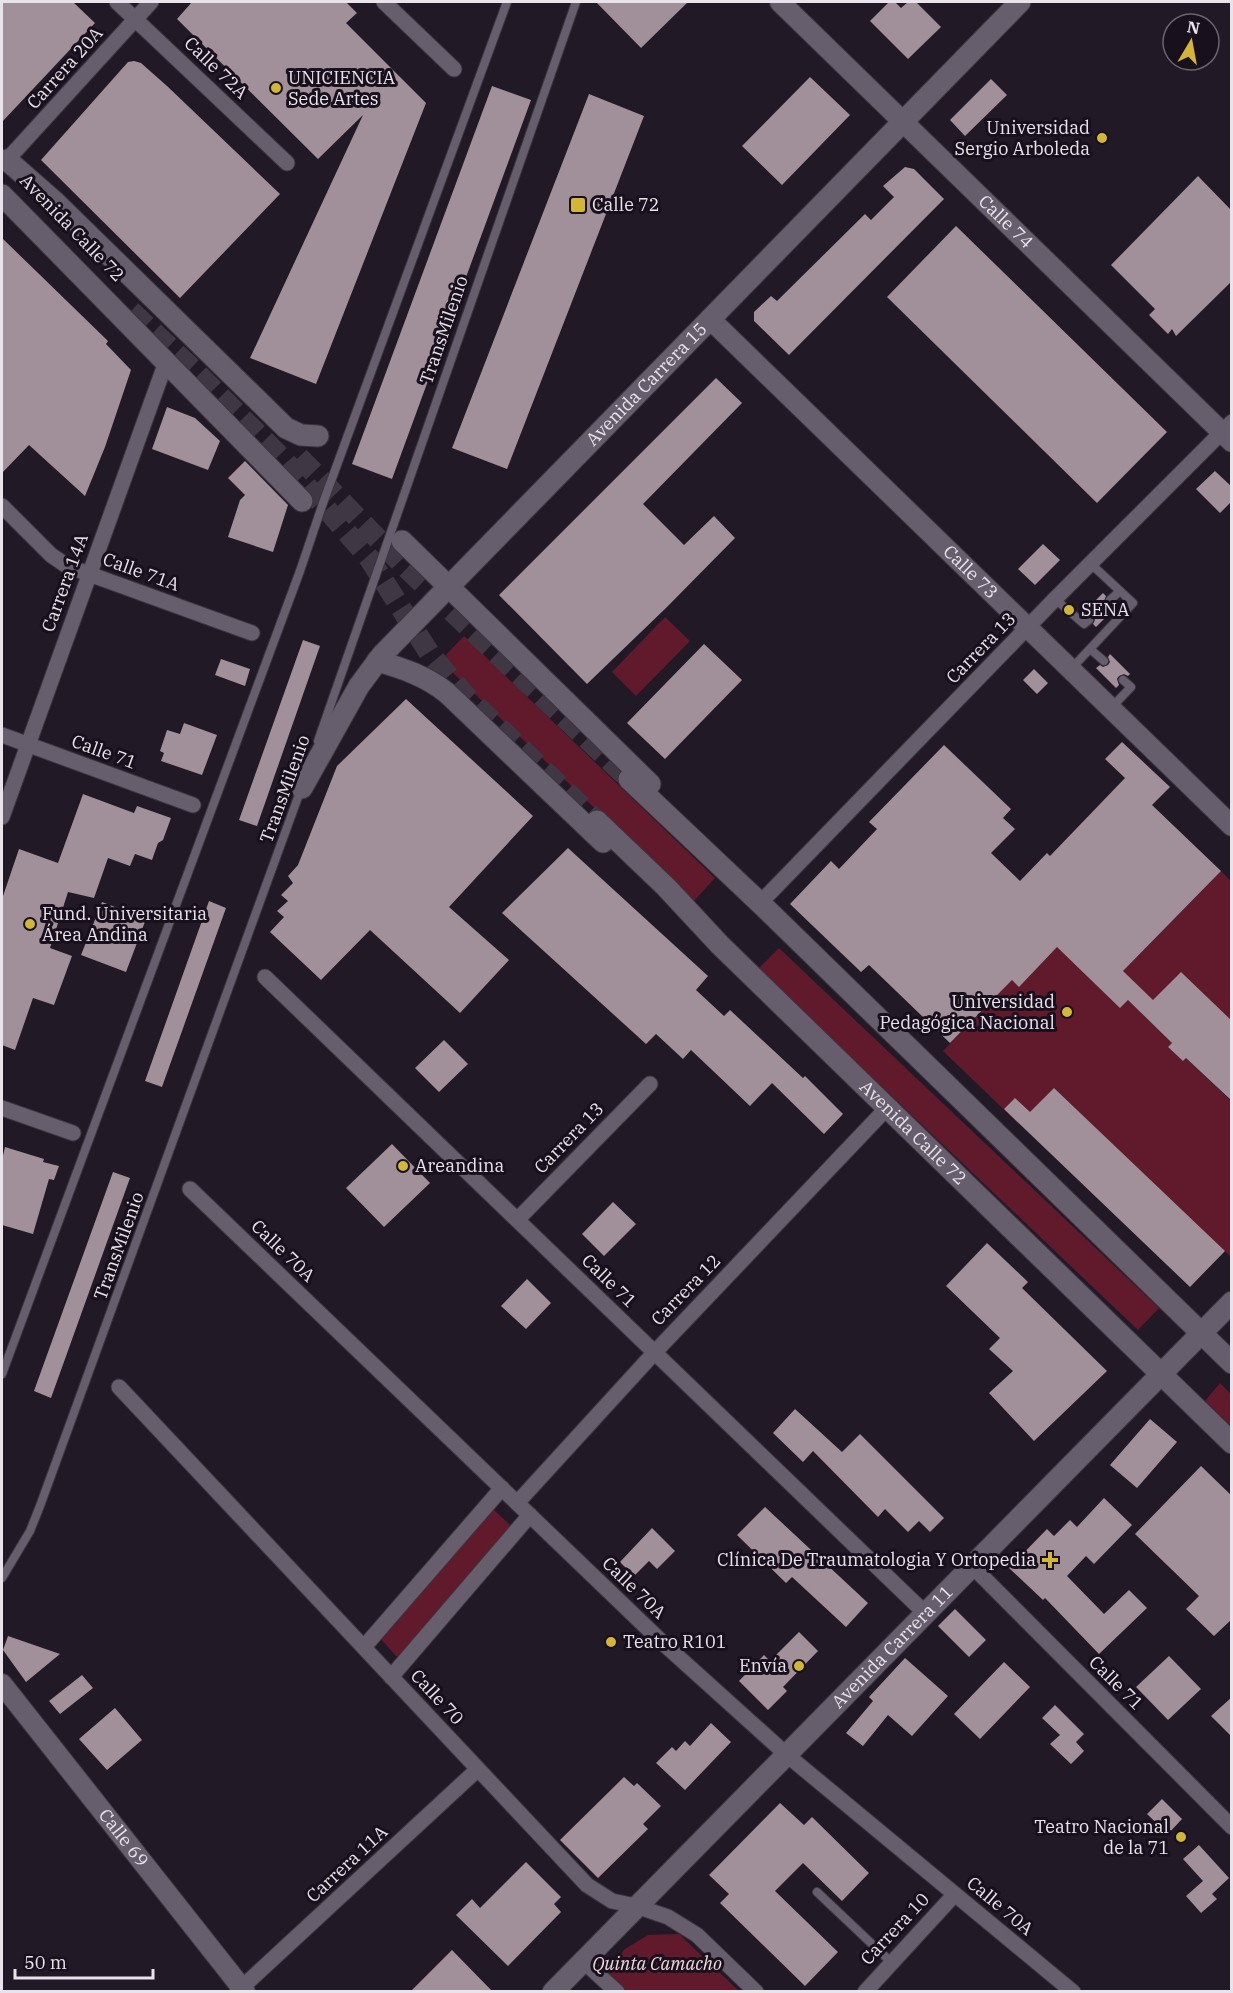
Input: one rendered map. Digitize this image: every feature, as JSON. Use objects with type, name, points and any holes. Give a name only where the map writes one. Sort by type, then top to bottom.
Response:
[{"type":"main road","name":"Avenida Carrera 15","points":[[302,788],[359,686],[377,661],[447,586],[1020,2]]},
{"type":"main road","name":"Avenida Calle 72","points":[[2,194],[40,222],[137,305],[4,158]]},
{"type":"main road","points":[[4,158],[56,204],[286,428],[301,435],[318,436]]},
{"type":"main road","points":[[2,194],[302,501]]},
{"type":"main road","points":[[402,541],[710,843],[760,903]]},
{"type":"main road","points":[[377,661],[413,673],[447,693],[663,899],[720,945]]},
{"type":"main road","points":[[629,779],[760,903],[1232,1363]]},
{"type":"main road","name":"Avenida Calle 72","points":[[597,821],[666,887],[720,945],[1232,1443]]},
{"type":"main road","name":"Avenida Carrera 11","points":[[553,1992],[1232,1302]]},
{"type":"street","name":"Calle 72A","points":[[117,2],[287,163]]},
{"type":"street","name":"Carrera 20A","points":[[4,158],[151,2]]},
{"type":"street","points":[[384,2],[454,69]]},
{"type":"street","name":"Calle 74","points":[[780,2],[1228,432]]},
{"type":"street","name":"Calle 73","points":[[710,318],[1232,826]]},
{"type":"street","name":"Carrera 14A","points":[[2,817],[166,362]]},
{"type":"street","name":"Carrera 13","points":[[760,903],[1055,599],[1228,432]]},
{"type":"street","name":"Calle 71A","points":[[2,506],[51,555],[67,566],[252,633]]},
{"type":"street","name":"Calle 71","points":[[2,735],[193,805]]},
{"type":"street","name":"Calle 71","points":[[265,977],[926,1614]]},
{"type":"street","name":"Carrera 13","points":[[517,1220],[650,1084]]},
{"type":"street","points":[[2,1108],[73,1133]]},
{"type":"street","name":"Carrera 12","points":[[517,1503],[655,1352],[887,1108]]},
{"type":"street","name":"Calle 70A","points":[[190,1189],[664,1645],[787,1755],[1073,1992]]},
{"type":"street","name":"Calle 70","points":[[119,1388],[587,1885],[612,1901],[668,1917],[697,1935],[756,1992]]},
{"type":"street","points":[[364,1647],[502,1488]]},
{"type":"street","points":[[392,1677],[530,1515]]},
{"type":"street","name":"Calle 71","points":[[972,1566],[1232,1827]]},
{"type":"street","name":"Calle 69","points":[[2,1684],[241,1990]]},
{"type":"street","name":"Carrera 11A","points":[[241,1990],[478,1768]]},
{"type":"street","name":"Carrera 10","points":[[865,1992],[955,1894]]},
{"type":"street","points":[[582,1960],[617,1992]]},
{"type":"lane","points":[[2,1374],[296,582],[331,480],[507,2]]},
{"type":"lane","name":"TransMilenio","points":[[2,1578],[30,1530],[40,1506],[302,788],[576,2]]},
{"type":"lane","points":[[1071,669],[1133,603],[1090,564]]},
{"type":"lane","points":[[1110,600],[1120,591]]},
{"type":"lane","points":[[1055,599],[1087,622]]},
{"type":"lane","points":[[1090,649],[1104,661]]},
{"type":"lane","points":[[1111,708],[1131,687],[1124,680]]},
{"type":"lane","points":[[817,1892],[891,1962]]},
{"type":"green space","points":[[665,617],[690,641],[636,696],[612,672]]},
{"type":"green space","points":[[464,636],[715,878],[693,902],[454,674],[443,658]]},
{"type":"green space","points":[[1221,871],[1231,881],[1231,1021],[1181,972],[1141,1013],[1172,1043],[1168,1047],[1183,1061],[1186,1058],[1231,1101],[1231,1257],[1054,1088],[1019,1124],[943,1051],[1012,980],[1019,986],[1073,931],[1121,1007],[1140,988],[1123,971]]},
{"type":"green space","points":[[779,948],[1159,1308],[1138,1330],[758,969]]},
{"type":"green space","points":[[1220,1383],[1231,1394],[1231,1426],[1205,1401]]},
{"type":"green space","points":[[493,1509],[510,1525],[510,1529],[401,1656],[396,1656],[380,1638]]},
{"type":"green space","name":"Quinta Camacho","points":[[679,1934],[739,1991],[627,1991],[606,1972],[625,1949],[648,1935]]},
{"type":"building","points":[[2,2],[73,2],[95,23],[2,122]]},
{"type":"building","points":[[192,2],[346,2],[357,13],[346,23],[426,103],[316,384],[250,358],[363,115],[318,159],[177,19]]},
{"type":"building","points":[[596,2],[688,2],[641,48]]},
{"type":"building","points":[[889,2],[895,2],[901,8],[908,2],[916,2],[941,27],[908,59],[870,21]]},
{"type":"building","points":[[128,62],[141,63],[167,86],[280,194],[180,298],[41,160]]},
{"type":"building","points":[[810,77],[850,115],[782,185],[742,146]]},
{"type":"building","points":[[991,79],[1007,95],[965,136],[950,120]]},
{"type":"building","points":[[492,86],[531,100],[392,479],[352,464]]},
{"type":"building","name":"Calle 72","points":[[589,94],[644,116],[507,469],[452,448]]},
{"type":"building","points":[[905,167],[914,169],[944,199],[789,355],[754,321],[754,312],[771,296],[777,301],[865,214],[871,220],[894,197],[883,186]]},
{"type":"building","points":[[1198,176],[1232,211],[1232,281],[1176,336],[1172,329],[1168,334],[1149,315],[1155,309],[1111,265]]},
{"type":"building","points":[[956,226],[1167,432],[1097,503],[887,297]]},
{"type":"building","points":[[2,238],[108,341],[106,344],[131,370],[105,447],[85,496],[29,445],[2,473]]},
{"type":"building","points":[[716,378],[742,403],[643,504],[684,545],[714,516],[735,538],[587,684],[499,595]]},
{"type":"building","points":[[167,407],[195,418],[220,441],[208,470],[152,449]]},
{"type":"building","points":[[245,461],[288,505],[273,552],[228,537],[240,500],[245,495],[228,478]]},
{"type":"building","points":[[1215,471],[1232,487],[1232,501],[1220,513],[1196,489]]},
{"type":"building","points":[[1043,544],[1060,560],[1035,585],[1018,569]]},
{"type":"building","points":[[1103,593],[1106,596],[1104,601],[1106,604],[1117,606],[1096,627],[1093,624],[1095,620],[1093,616],[1082,614]]},
{"type":"building","points":[[303,640],[320,646],[257,826],[239,820]]},
{"type":"building","points":[[704,644],[742,680],[665,759],[627,723]]},
{"type":"building","points":[[1110,654],[1130,674],[1119,676],[1117,679],[1119,685],[1116,688],[1096,668],[1100,665],[1103,667],[1108,665]]},
{"type":"building","points":[[221,659],[250,669],[245,686],[215,675]]},
{"type":"building","points":[[1034,669],[1048,683],[1037,694],[1023,680]]},
{"type":"building","points":[[406,699],[533,816],[449,907],[509,960],[460,1013],[370,930],[321,980],[270,932],[284,917],[277,911],[288,901],[281,895],[293,883],[288,876],[298,865],[337,766]]},
{"type":"building","points":[[184,723],[217,735],[202,775],[161,761],[164,753],[160,751],[167,730],[180,734]]},
{"type":"building","points":[[1122,742],[1170,787],[1152,805],[1221,871],[1123,971],[1153,1000],[1181,972],[1232,1021],[1232,1101],[1186,1058],[1183,1061],[1168,1047],[1172,1043],[1128,1000],[1120,1008],[1057,947],[1019,987],[1012,980],[950,1043],[869,965],[861,972],[790,904],[831,861],[839,869],[877,829],[869,822],[944,745],[1011,809],[1003,818],[1015,829],[991,853],[1020,881],[1047,853],[1050,856],[1125,778],[1105,759]]},
{"type":"building","name":"Fund. Universitaria Área Andina","points":[[83,794],[134,813],[137,806],[171,818],[152,860],[135,854],[130,866],[108,858],[94,898],[68,892],[50,948],[72,956],[54,1005],[33,998],[15,1050],[2,1045],[2,899],[19,849],[58,863]]},
{"type":"building","points":[[568,848],[708,976],[696,990],[724,1016],[730,1010],[803,1078],[805,1076],[843,1114],[824,1134],[772,1083],[750,1106],[691,1050],[683,1059],[656,1034],[646,1044],[502,913]]},
{"type":"building","points":[[209,901],[226,908],[162,1087],[145,1081]]},
{"type":"building","points":[[102,902],[146,919],[126,972],[81,955]]},
{"type":"building","points":[[444,1040],[468,1064],[439,1092],[415,1068]]},
{"type":"building","points":[[1054,1088],[1225,1251],[1190,1287],[1004,1109],[1015,1098],[1030,1112]]},
{"type":"building","points":[[392,1144],[430,1183],[384,1227],[346,1188]]},
{"type":"building","points":[[5,1147],[59,1166],[54,1180],[49,1179],[33,1234],[2,1225],[2,1160]]},
{"type":"building","points":[[113,1172],[130,1178],[51,1398],[34,1391]]},
{"type":"building","points":[[613,1202],[636,1224],[604,1256],[582,1234]]},
{"type":"building","points":[[987,1243],[1028,1282],[1022,1288],[1107,1371],[1034,1441],[989,1393],[1013,1371],[989,1349],[1000,1338],[946,1286]]},
{"type":"building","points":[[527,1279],[551,1303],[526,1329],[501,1306]]},
{"type":"building","points":[[795,1409],[842,1452],[860,1434],[944,1518],[930,1532],[919,1521],[908,1532],[885,1509],[878,1517],[813,1451],[803,1462],[773,1433]]},
{"type":"building","points":[[1150,1419],[1177,1442],[1137,1488],[1110,1465]]},
{"type":"building","points":[[1201,1466],[1232,1496],[1232,1619],[1214,1636],[1186,1609],[1199,1596],[1135,1534]]},
{"type":"building","points":[[1104,1498],[1132,1525],[1094,1564],[1086,1556],[1067,1576],[1104,1614],[1129,1590],[1147,1608],[1099,1654],[1045,1598],[1043,1600],[1009,1568],[1047,1529],[1054,1536],[1070,1520],[1077,1527]]},
{"type":"building","points":[[765,1507],[868,1603],[846,1627],[792,1577],[786,1583],[737,1535]]},
{"type":"building","points":[[652,1528],[675,1551],[657,1569],[649,1561],[634,1576],[620,1562]]},
{"type":"building","points":[[955,1609],[986,1640],[969,1657],[938,1626]]},
{"type":"building","points":[[799,1632],[818,1651],[783,1687],[787,1691],[768,1710],[739,1681],[764,1655],[770,1661]]},
{"type":"building","points":[[8,1636],[60,1654],[26,1682],[3,1650]]},
{"type":"building","points":[[1169,1656],[1201,1689],[1168,1720],[1136,1687]]},
{"type":"building","points":[[905,1658],[948,1696],[912,1736],[888,1715],[863,1746],[846,1733],[873,1701],[869,1697]]},
{"type":"building","points":[[1004,1662],[1030,1687],[980,1739],[954,1714]]},
{"type":"building","points":[[82,1675],[93,1688],[60,1714],[49,1701]]},
{"type":"building","points":[[1232,1697],[1232,1737],[1211,1716]]},
{"type":"building","points":[[1055,1705],[1084,1734],[1076,1742],[1084,1751],[1071,1764],[1050,1744],[1060,1735],[1042,1718]]},
{"type":"building","points":[[115,1708],[142,1740],[107,1770],[79,1739]]},
{"type":"building","points":[[711,1723],[731,1742],[685,1790],[656,1763],[672,1747],[676,1751],[685,1741],[690,1746]]},
{"type":"building","points":[[624,1777],[634,1786],[637,1783],[661,1806],[643,1824],[648,1829],[598,1878],[560,1840]]},
{"type":"building","points":[[1162,1799],[1182,1819],[1168,1834],[1147,1814]]},
{"type":"building","points":[[780,1803],[804,1825],[812,1817],[869,1873],[842,1901],[803,1863],[775,1891],[838,1952],[805,1986],[720,1903],[729,1894],[709,1875]]},
{"type":"building","points":[[1199,1845],[1229,1878],[1212,1894],[1217,1899],[1201,1913],[1186,1896],[1203,1881],[1183,1859]]},
{"type":"building","points":[[526,1862],[561,1897],[554,1904],[561,1912],[508,1966],[456,1915],[472,1899],[480,1908]]},
{"type":"building","points":[[452,1950],[493,1992],[410,1992]]},
{"type":"tunnel","points":[[131,311],[283,459],[369,558],[430,654],[466,696],[597,821]]},
{"type":"tunnel","points":[[299,457],[402,564],[629,779]]},
{"type":"place","name":"UNICIENCIA Sede Artes","points":[[276,88]]},
{"type":"place","name":"Universidad Sergio Arboleda","points":[[1102,138]]},
{"type":"place","name":"Calle 72","points":[[578,205]]},
{"type":"place","name":"SENA","points":[[1069,610]]},
{"type":"place","name":"Fund. Universitaria Área Andina","points":[[30,924]]},
{"type":"place","name":"Universidad Pedagógica Nacional","points":[[1067,1012]]},
{"type":"place","name":"Areandina","points":[[403,1166]]},
{"type":"place","name":"Clínica De Traumatologia Y Ortopedia","points":[[1050,1560]]},
{"type":"place","name":"Teatro R101","points":[[611,1642]]},
{"type":"place","name":"Envía","points":[[799,1666]]},
{"type":"place","name":"Teatro Nacional de la 71","points":[[1181,1837]]}]
